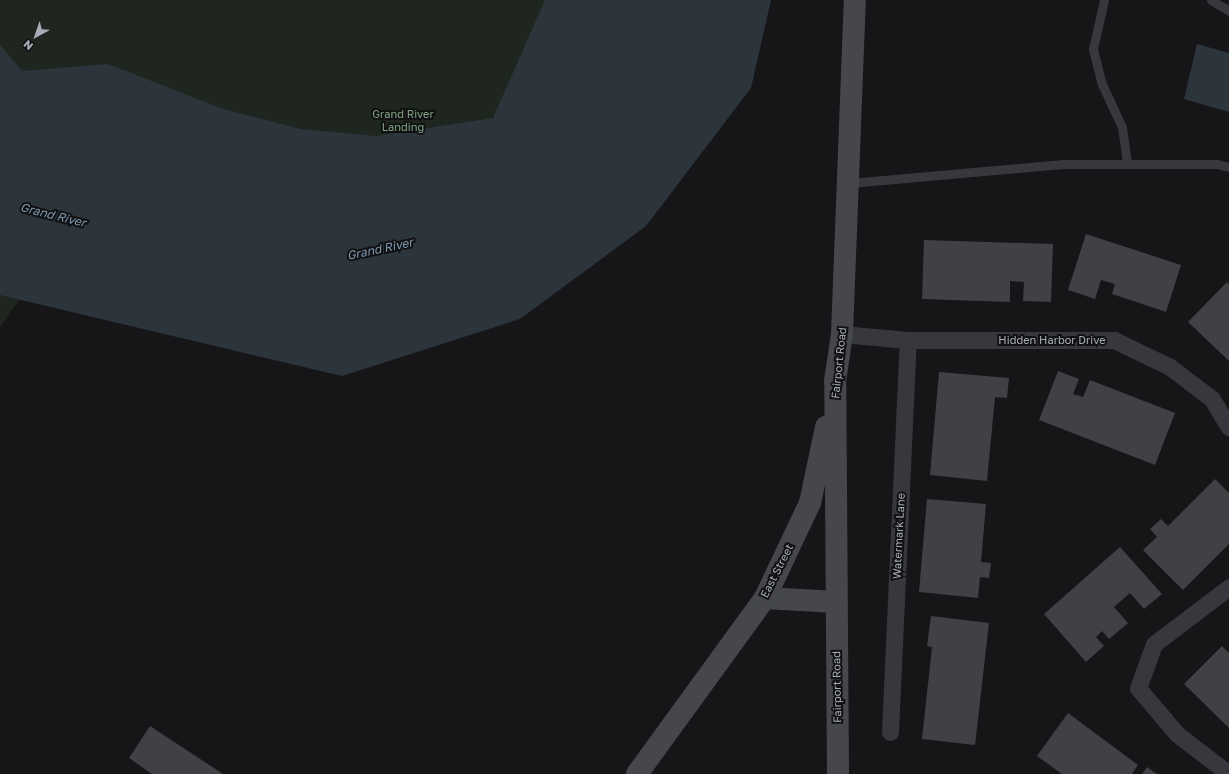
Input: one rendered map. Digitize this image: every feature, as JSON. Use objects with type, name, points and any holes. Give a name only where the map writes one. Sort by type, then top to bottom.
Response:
[{"type":"main road","name":"Fairport Road","points":[[838,774],[835,381],[842,334],[850,183],[855,0]]},
{"type":"main road","name":"East Street","points":[[637,774],[765,598],[810,503],[835,381]]},
{"type":"main road","points":[[765,598],[836,602]]},
{"type":"street","name":"Hidden Harbor Drive","points":[[842,334],[908,340],[1114,340],[1170,367],[1206,394],[1229,427]]},
{"type":"street","name":"Watermark Lane","points":[[890,732],[908,340]]},
{"type":"street","points":[[1229,587],[1154,644],[1138,688],[1177,734],[1229,774]]},
{"type":"lane","points":[[1104,0],[1093,49],[1101,82],[1122,127],[1127,164]]},
{"type":"lane","points":[[1211,0],[1229,11]]},
{"type":"lane","points":[[850,183],[1064,164],[1217,164],[1229,167]]},
{"type":"green space","name":"Grand River Landing","points":[[0,0],[633,0],[503,212],[79,215],[0,327]]},
{"type":"water","name":"Grand River","points":[[545,0],[771,0],[751,88],[646,226],[520,319],[342,376],[0,295],[0,45],[22,71],[108,64],[223,109],[300,129],[376,136],[493,118]]},
{"type":"water","points":[[1197,44],[1229,53],[1229,112],[1184,99]]},
{"type":"building","points":[[1086,234],[1181,265],[1166,312],[1112,294],[1115,284],[1101,280],[1095,299],[1068,290]]},
{"type":"building","points":[[924,240],[1053,244],[1051,302],[1023,301],[1024,282],[1010,281],[1010,302],[922,299]]},
{"type":"building","points":[[1227,282],[1229,284],[1229,361],[1188,322]]},
{"type":"building","points":[[1058,371],[1079,379],[1073,394],[1083,397],[1090,380],[1175,413],[1155,465],[1039,420]]},
{"type":"building","points":[[939,372],[1009,378],[1007,398],[995,397],[987,481],[930,475]]},
{"type":"building","points":[[1215,479],[1229,493],[1229,544],[1183,590],[1143,550],[1157,537],[1150,529],[1161,519],[1168,526]]},
{"type":"building","points":[[927,499],[986,504],[981,562],[991,563],[989,578],[980,577],[978,598],[919,592]]},
{"type":"building","points":[[1120,547],[1162,594],[1144,609],[1130,593],[1114,607],[1128,623],[1109,639],[1102,631],[1096,637],[1104,646],[1086,662],[1044,614]]},
{"type":"building","points":[[931,616],[989,623],[975,745],[922,739],[932,647],[927,646]]},
{"type":"building","points":[[1222,646],[1229,653],[1229,728],[1184,684]]},
{"type":"building","points":[[1068,713],[1138,765],[1132,774],[1062,774],[1037,756]]},
{"type":"building","points":[[150,726],[223,774],[152,774],[129,758]]},
{"type":"building","points":[[1147,767],[1157,774],[1142,774]]}]
